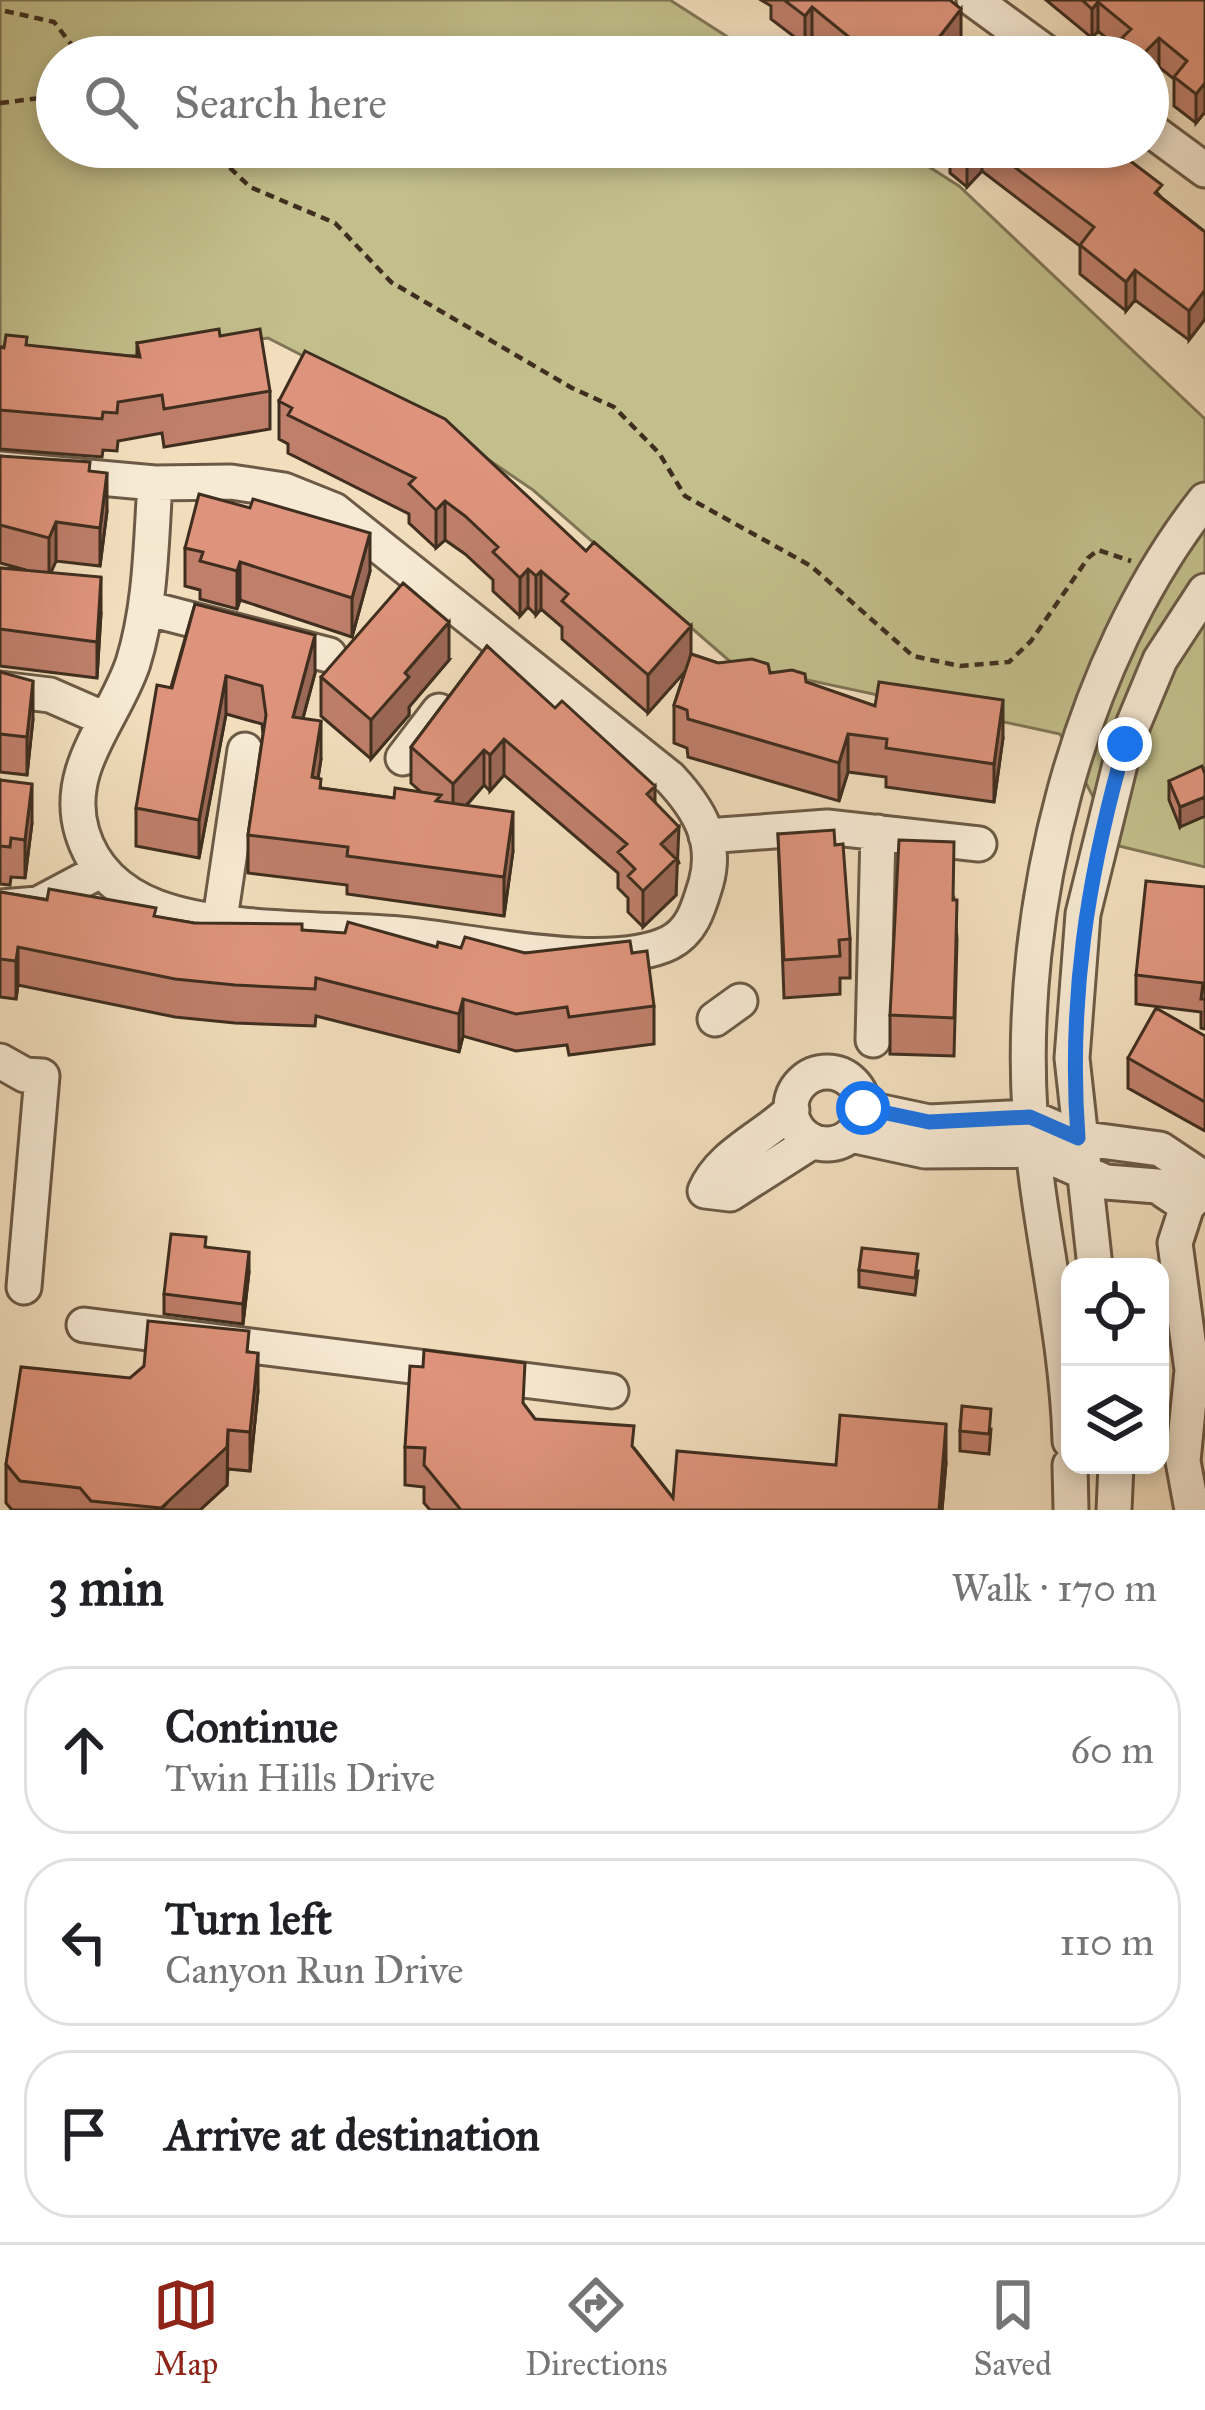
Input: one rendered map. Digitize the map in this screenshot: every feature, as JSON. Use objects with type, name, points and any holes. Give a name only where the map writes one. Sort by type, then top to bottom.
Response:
[{"type":"street","points":[[974,0],[1023,36]]},
{"type":"street","points":[[1169,143],[1205,170]]},
{"type":"street","points":[[0,470],[155,483],[231,482],[284,490],[334,510],[670,778],[700,809],[710,870],[696,918],[673,942],[646,950],[522,950],[220,919],[158,908],[116,886],[102,871],[82,832],[77,803],[82,772],[132,666],[146,608],[155,483]]},
{"type":"street","points":[[1092,1258],[1027,1042],[1036,942],[1073,772],[1108,663],[1157,570],[1205,500]]},
{"type":"street","points":[[1064,1366],[1056,1144],[1101,828],[1125,744],[1160,660],[1205,591]]},
{"type":"street","points":[[146,608],[329,655]]},
{"type":"street","points":[[403,758],[494,638]]},
{"type":"street","points":[[0,689],[50,695],[105,719]]},
{"type":"street","points":[[220,919],[244,750]]},
{"type":"street","points":[[706,836],[827,827],[980,844]]},
{"type":"street","points":[[873,1040],[878,832]]},
{"type":"street","points":[[0,907],[38,904],[102,871]]},
{"type":"street","points":[[0,1061],[42,1076],[25,1287]]},
{"type":"street","points":[[792,1110],[797,1128],[813,1141],[833,1144],[857,1121],[861,1095],[845,1077],[821,1073],[802,1083],[792,1110],[751,1146],[715,1167],[705,1191],[730,1195],[813,1141]]},
{"type":"street","points":[[857,1121],[929,1122],[1056,1144],[1160,1149],[1199,1191]]},
{"type":"street","points":[[1056,1144],[1117,1185],[1199,1191]]},
{"type":"street","points":[[1142,1184],[1160,1149]]},
{"type":"street","points":[[1192,1510],[1183,1461],[1192,1370],[1175,1243],[1199,1191]]},
{"type":"street","points":[[84,1325],[611,1391]]},
{"type":"street","points":[[1070,1474],[1071,1510]]},
{"type":"street","points":[[1114,1510],[1116,1474]]},
{"type":"path","points":[[5,11],[54,22],[65,36]]},
{"type":"path","points":[[0,103],[36,99]]},
{"type":"path","points":[[230,168],[250,187],[335,223],[391,282],[572,388],[614,407],[659,453],[685,496],[782,546],[894,643],[927,662],[980,668],[1009,662],[1031,641],[1088,558],[1098,550],[1131,561]]},
{"type":"shaded area","points":[[0,0],[670,0],[726,36],[36,36],[36,168],[931,168],[959,186],[1205,419],[1205,867],[1119,846],[1060,734],[733,664],[533,490],[436,424],[268,338],[106,359],[0,360]]},
{"type":"building","points":[[784,0],[950,0],[961,9],[940,36],[848,36],[812,7],[805,16]]},
{"type":"building","points":[[1082,0],[1205,0],[1205,83],[1196,94],[1174,77],[1187,61],[1169,46],[1169,36],[1124,36],[1131,29],[1098,2],[1092,9]]},
{"type":"building","points":[[1016,168],[1140,168],[1162,185],[1155,193],[1205,232],[1205,290],[1189,311],[1135,270],[1126,282],[1080,245],[1094,227]]},
{"type":"building","points":[[219,329],[220,336],[260,329],[270,391],[164,409],[162,395],[118,402],[117,413],[103,412],[102,419],[0,410],[0,347],[4,348],[6,335],[27,337],[26,345],[140,357],[137,343]]},
{"type":"building","points":[[305,351],[445,419],[586,551],[594,542],[691,626],[648,675],[562,601],[568,594],[541,571],[536,576],[528,569],[520,578],[493,552],[498,547],[465,516],[445,501],[436,510],[409,484],[415,478],[288,415],[292,408],[279,401]]},
{"type":"building","points":[[0,456],[90,462],[89,471],[107,473],[100,528],[56,522],[49,538],[0,525]]},
{"type":"building","points":[[199,494],[250,508],[253,499],[370,533],[352,598],[240,562],[237,571],[200,561],[203,552],[185,548]]},
{"type":"building","points":[[0,568],[101,577],[97,642],[0,629]]},
{"type":"building","points":[[403,583],[449,622],[371,720],[321,677]]},
{"type":"building","points":[[195,604],[315,635],[293,717],[321,721],[312,777],[321,779],[320,788],[394,798],[395,788],[441,795],[436,801],[513,812],[504,877],[347,856],[348,847],[248,835],[266,715],[262,686],[226,676],[199,820],[136,808],[157,685],[172,688]]},
{"type":"building","points":[[487,646],[555,708],[562,701],[655,786],[647,794],[679,827],[661,844],[676,859],[643,891],[628,876],[635,869],[618,852],[627,844],[504,739],[490,755],[484,750],[453,784],[411,747]]},
{"type":"building","points":[[691,654],[718,663],[752,659],[768,664],[770,673],[792,670],[805,674],[806,682],[875,706],[879,682],[1003,700],[994,764],[886,748],[887,739],[848,734],[839,763],[688,719],[687,710],[674,705]]},
{"type":"building","points":[[0,672],[33,681],[27,737],[0,734]]},
{"type":"building","points":[[1202,766],[1205,797],[1180,807],[1169,781]]},
{"type":"building","points":[[0,780],[32,784],[25,840],[11,838],[10,847],[0,846]]},
{"type":"building","points":[[834,830],[835,845],[843,844],[850,939],[839,940],[840,956],[784,960],[778,834]]},
{"type":"building","points":[[899,840],[954,842],[954,1018],[890,1015]]},
{"type":"building","points":[[1146,881],[1205,887],[1205,999],[1201,999],[1203,983],[1136,975]]},
{"type":"building","points":[[49,889],[156,908],[154,916],[194,923],[302,924],[302,930],[345,933],[348,922],[437,947],[438,942],[461,948],[465,937],[525,953],[630,941],[632,953],[647,951],[654,1006],[569,1017],[567,1007],[516,1014],[463,999],[459,1014],[316,978],[315,989],[175,979],[18,947],[16,961],[0,959],[0,892],[47,900]]},
{"type":"building","points":[[1156,1008],[1205,1036],[1205,1102],[1128,1058]]},
{"type":"building","points":[[171,1234],[206,1237],[205,1247],[249,1252],[243,1304],[164,1294]]},
{"type":"building","points":[[862,1248],[918,1254],[915,1278],[859,1270]]},
{"type":"building","points":[[148,1321],[249,1331],[247,1352],[258,1353],[250,1432],[228,1430],[227,1447],[161,1508],[91,1501],[80,1488],[20,1481],[6,1464],[21,1367],[130,1378],[144,1366]]},
{"type":"building","points":[[424,1350],[525,1363],[523,1403],[535,1419],[634,1426],[632,1446],[673,1498],[677,1451],[836,1465],[840,1415],[946,1424],[939,1510],[461,1510],[424,1465],[425,1448],[405,1447],[410,1366],[423,1367]]},
{"type":"building","points":[[962,1406],[991,1409],[989,1434],[960,1431]]},
{"type":"route","points":[[863,1108],[929,1122],[1030,1117],[1078,1138],[1072,1058],[1083,914],[1125,744]]}]
